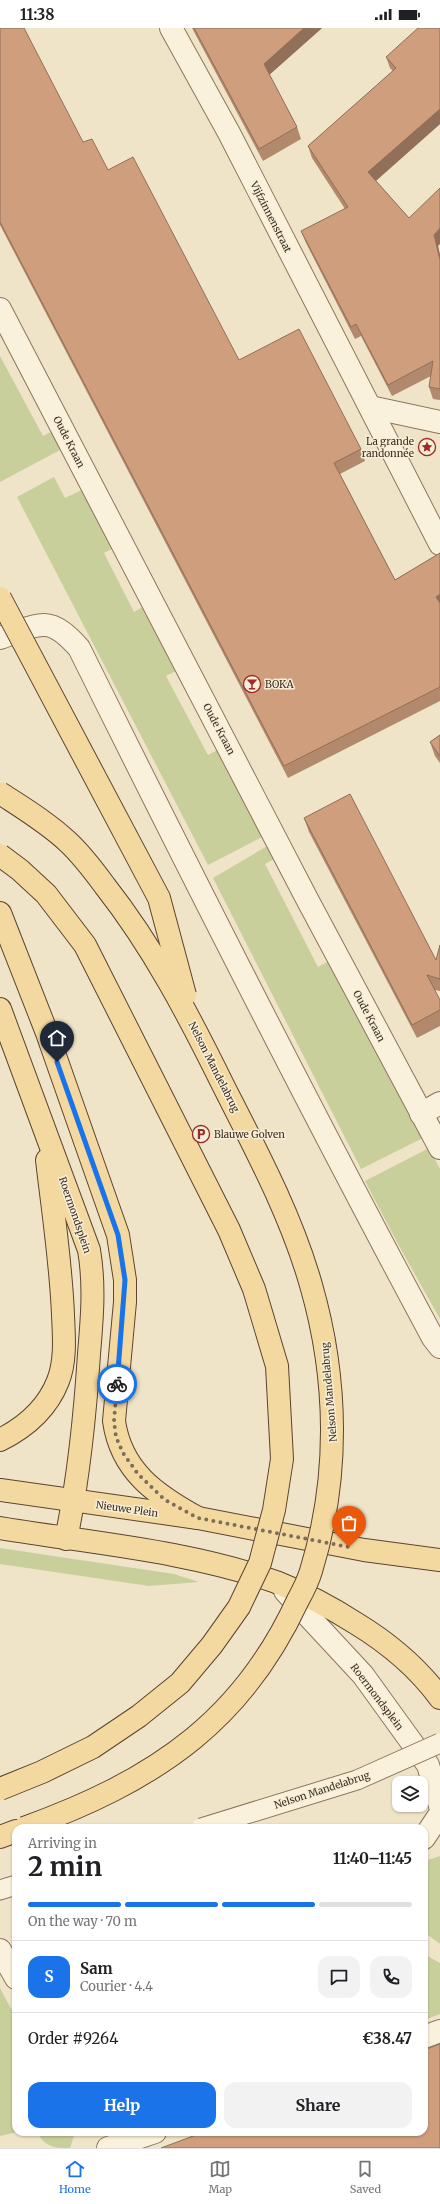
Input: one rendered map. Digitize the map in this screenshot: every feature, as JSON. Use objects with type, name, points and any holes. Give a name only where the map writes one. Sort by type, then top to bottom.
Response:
[{"type":"main road","points":[[0,598],[159,898],[192,1021]]},
{"type":"main road","name":"Nelson Mandelabrug","points":[[0,793],[43,822],[68,843],[94,872],[135,924],[192,1021],[285,1212],[301,1251],[312,1288],[325,1343],[331,1393],[333,1451],[327,1501],[311,1573],[284,1632],[257,1670],[231,1702],[195,1737],[156,1766],[100,1798],[34,1824]]},
{"type":"main road","points":[[0,855],[20,870],[46,894],[85,945],[229,1230],[254,1289],[277,1366],[282,1459],[274,1510],[260,1564],[239,1607],[212,1645],[180,1683],[139,1716],[93,1747],[42,1772],[0,1789]]},
{"type":"main road","points":[[0,913],[50,1040],[118,1235],[124,1273],[125,1295],[114,1421],[116,1437],[123,1453],[150,1488],[165,1500],[198,1518]]},
{"type":"main road","name":"Roermondsplein","points":[[0,1009],[89,1250],[93,1274],[93,1302],[84,1425],[74,1502],[66,1538]]},
{"type":"main road","points":[[0,1440],[25,1426],[42,1410],[59,1380],[64,1356],[62,1285],[43,1124]]},
{"type":"main road","points":[[0,1490],[74,1502]]},
{"type":"main road","name":"Nieuwe Plein","points":[[74,1502],[198,1518],[364,1550],[439,1561]]},
{"type":"main road","name":"Roermondsplein","points":[[0,1528],[220,1565],[277,1583],[331,1608],[377,1636],[417,1670],[440,1698]]},
{"type":"main road","points":[[0,1837],[12,1832]]},
{"type":"street","name":"Vijfzinnenstraat","points":[[171,28],[229,134],[440,544]]},
{"type":"street","name":"Oude Kraan","points":[[0,310],[307,899],[440,1148]]},
{"type":"street","points":[[370,407],[440,422]]},
{"type":"street","points":[[0,648],[43,624]]},
{"type":"street","points":[[0,638],[43,624],[55,628],[69,638],[79,648],[175,842],[350,1183],[433,1338],[440,1347]]},
{"type":"street","points":[[421,1114],[440,1103]]},
{"type":"street","name":"Roermondsplein","points":[[277,1583],[363,1675],[428,1765],[440,1806]]},
{"type":"street","points":[[428,1832],[440,1814]]},
{"type":"street","points":[[0,1950],[12,1971]]},
{"type":"street","points":[[428,2036],[440,2031]]},
{"type":"street","points":[[100,2136],[107,2148],[143,2136]]},
{"type":"lane","name":"Nelson Mandelabrug","points":[[213,1824],[357,1780],[440,1743]]},
{"type":"lane","points":[[0,1890],[12,1886]]},
{"type":"green space","points":[[0,356],[43,436],[53,431],[62,449],[0,482]]},
{"type":"green space","points":[[54,477],[65,498],[84,489],[114,548],[104,553],[134,612],[144,606],[178,670],[166,676],[208,755],[219,749],[264,836],[208,865],[17,497]]},
{"type":"green space","points":[[269,845],[276,858],[265,864],[318,967],[329,961],[423,1138],[361,1169],[213,878]]},
{"type":"green space","points":[[429,1148],[440,1169],[440,1319],[365,1181]]},
{"type":"green space","points":[[0,1548],[174,1574],[199,1582],[149,1586],[0,1564]]},
{"type":"green space","points":[[440,1856],[440,1944],[428,1935],[428,1860]]},
{"type":"green space","points":[[428,1956],[440,1963],[440,2014],[428,2018]]},
{"type":"green space","points":[[0,1988],[12,2010],[12,2133],[0,2136]]},
{"type":"green space","points":[[74,2136],[70,2148],[53,2147],[43,2141],[40,2137]]},
{"type":"building","points":[[0,28],[24,28],[83,142],[92,139],[108,170],[133,157],[239,360],[299,329],[361,449],[334,463],[395,580],[440,553],[440,594],[436,597],[440,603],[440,687],[284,766],[0,222]]},
{"type":"building","points":[[194,28],[304,28],[264,64],[297,127],[259,149]]},
{"type":"building","points":[[418,28],[440,28],[440,109],[368,172],[409,218],[440,188],[440,228],[434,235],[440,260],[440,389],[429,387],[433,361],[388,385],[356,324],[351,327],[301,231],[348,207],[308,146],[396,68],[386,57]]},
{"type":"building","points":[[440,735],[440,756],[430,742]]},
{"type":"building","points":[[350,794],[436,960],[440,945],[440,979],[427,975],[440,1000],[440,1010],[412,1025],[304,818]]},
{"type":"building","points":[[440,2044],[440,2148],[161,2148],[193,2136],[428,2136],[428,2048]]},
{"type":"way so far","points":[[117,1384],[114,1421],[116,1437],[123,1453],[138,1474],[150,1488],[165,1500],[198,1518],[349,1547]]},
{"type":"place","name":"La grande randonnée","points":[[427,447]]},
{"type":"place","name":"BOKA","points":[[252,684]]},
{"type":"place","name":"Blauwe Golven","points":[[201,1134]]},
{"type":"route","points":[[57,1062],[118,1235],[123,1258],[125,1302],[117,1384]]}]
